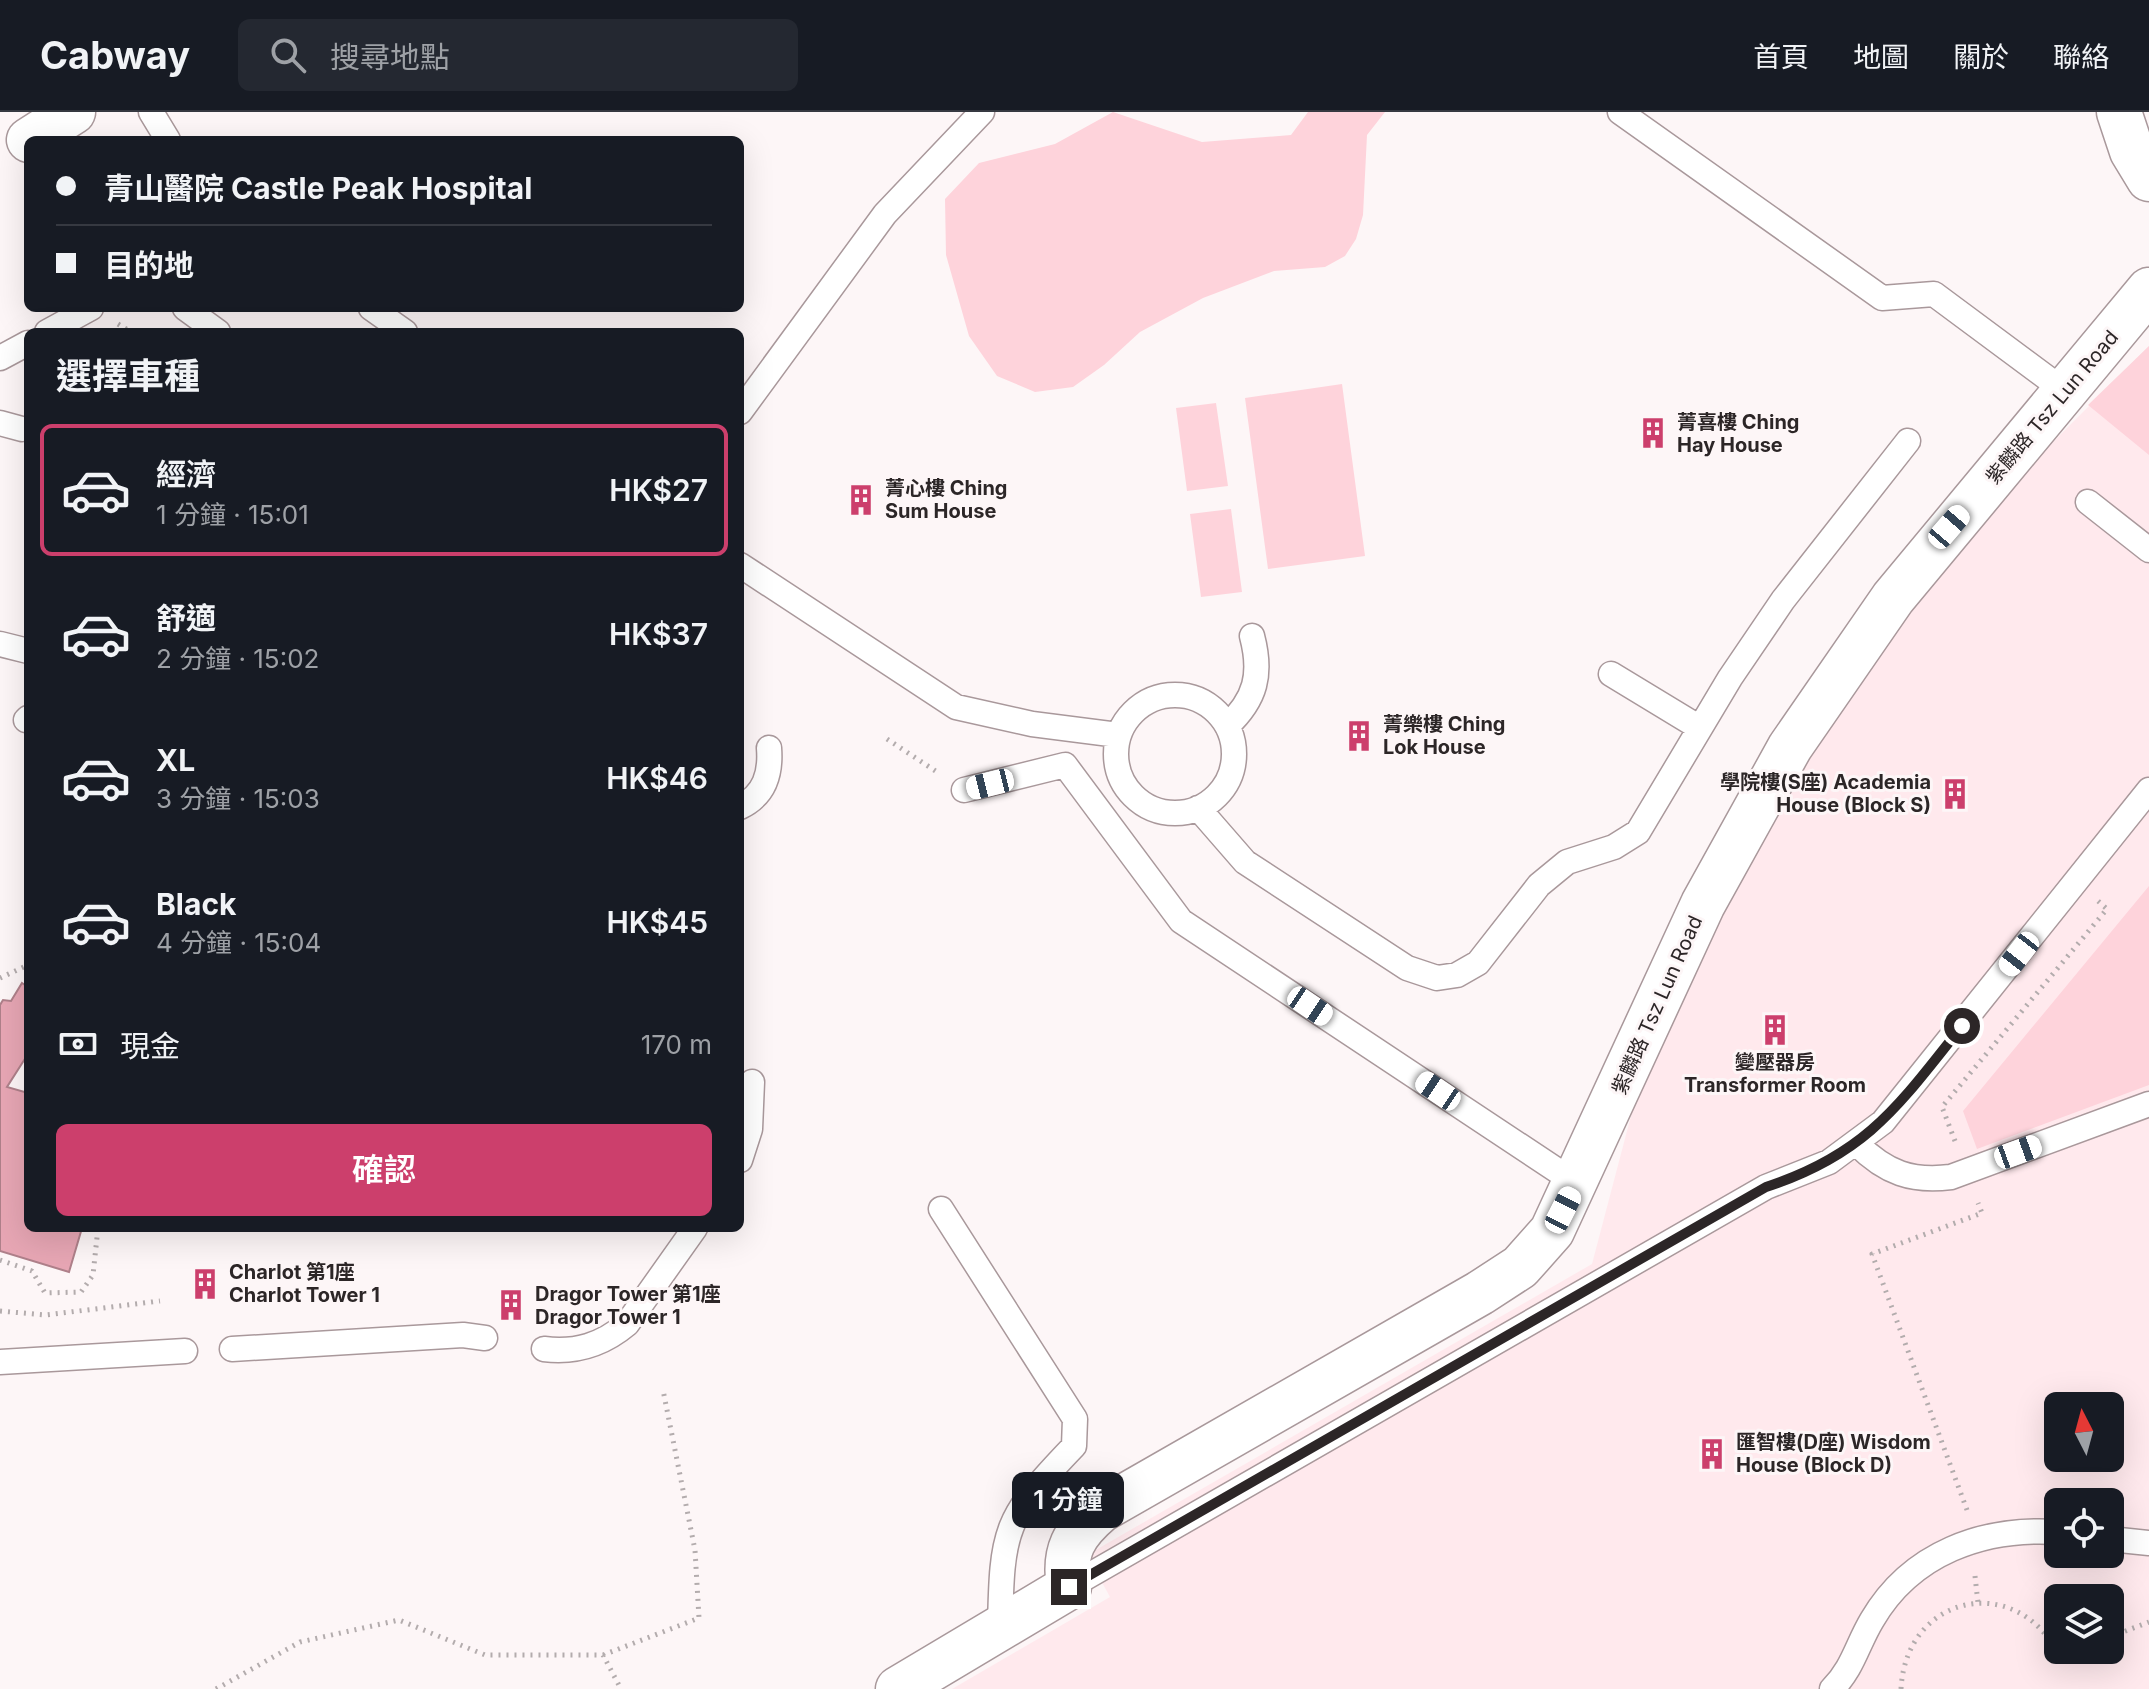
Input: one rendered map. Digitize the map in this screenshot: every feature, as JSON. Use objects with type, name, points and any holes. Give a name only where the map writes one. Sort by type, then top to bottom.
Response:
[{"type":"street","points":[[34,136],[73,112]]},
{"type":"street","points":[[2119,112],[2132,151],[2149,179]]},
{"type":"street","points":[[0,158],[24,143]]},
{"type":"street","name":"紫麟路 Tsz Lun Road","points":[[1069,1587],[1068,1551],[1084,1525],[1101,1510],[1466,1301],[1520,1267],[1552,1231],[1703,904],[1790,747],[1893,598],[2149,290]]},
{"type":"street","points":[[898,1689],[1069,1587]]},
{"type":"lane","points":[[151,112],[166,136]]},
{"type":"lane","points":[[744,407],[885,214],[982,112]]},
{"type":"lane","points":[[1620,112],[1882,298],[1934,294],[2066,392]]},
{"type":"lane","points":[[63,328],[85,312]]},
{"type":"lane","points":[[190,312],[212,328]]},
{"type":"lane","points":[[377,312],[399,328]]},
{"type":"lane","points":[[0,358],[24,345]]},
{"type":"lane","points":[[1198,808],[1245,862],[1407,968],[1437,978],[1457,975],[1478,963],[1539,885],[1567,862],[1614,847],[1638,832],[1700,728],[1783,600],[1908,441]]},
{"type":"lane","points":[[2088,502],[2149,550]]},
{"type":"lane","points":[[744,568],[956,707],[1032,724],[1118,735]]},
{"type":"lane","points":[[1227,726],[1246,708],[1256,685],[1259,660],[1252,636]]},
{"type":"lane","points":[[0,644],[24,650]]},
{"type":"lane","points":[[1611,674],[1700,728]]},
{"type":"lane","points":[[1180,695],[1198,699],[1215,710],[1227,726],[1234,744],[1233,764],[1227,782],[1215,798],[1198,808],[1170,812],[1142,804],[1118,774],[1115,754],[1118,735],[1127,718],[1142,704],[1159,696],[1180,695]]},
{"type":"lane","points":[[744,804],[760,792],[767,779],[769,748]]},
{"type":"lane","points":[[964,790],[1065,765],[1181,921],[1576,1183]]},
{"type":"lane","points":[[1069,1587],[1766,1187],[1808,1172],[1857,1144],[1905,1097],[2149,790]]},
{"type":"lane","points":[[744,1148],[750,1129],[752,1082]]},
{"type":"lane","points":[[1857,1144],[1876,1163],[1899,1175],[1925,1180],[1966,1172],[2149,1104]]},
{"type":"lane","points":[[941,1209],[1075,1419],[1074,1446],[1033,1489],[1008,1529],[1001,1566],[1000,1629]]},
{"type":"lane","points":[[544,1349],[579,1349],[613,1336],[627,1324],[692,1232]]},
{"type":"lane","points":[[232,1349],[463,1335],[485,1338]]},
{"type":"lane","points":[[0,1362],[185,1351]]},
{"type":"lane","points":[[1832,1689],[1846,1674],[1870,1623],[1902,1580],[1922,1562],[1972,1542],[2008,1534],[2044,1533]]},
{"type":"lane","points":[[2124,1540],[2149,1543]]},
{"type":"path","points":[[887,739],[964,790]]},
{"type":"path","points":[[1978,1603],[1968,1512],[1872,1254],[1982,1213],[1942,1107],[2107,909],[2076,882]]},
{"type":"path","points":[[0,978],[24,967]]},
{"type":"path","points":[[0,1260],[32,1271],[45,1293],[81,1292],[93,1275],[98,1232]]},
{"type":"path","points":[[0,1311],[46,1315],[160,1301]]},
{"type":"path","points":[[216,1689],[300,1642],[399,1620],[485,1655],[603,1655],[699,1618],[695,1550],[663,1390]]},
{"type":"path","points":[[1901,1689],[1904,1663],[1914,1640],[1931,1621],[1953,1609],[1978,1603],[1998,1604],[2036,1622],[2044,1631]]},
{"type":"path","points":[[2124,1632],[2149,1622]]},
{"type":"path","points":[[603,1655],[621,1689]]},
{"type":"shaded area","points":[[1113,112],[1202,142],[1291,135],[1308,112],[1385,112],[1367,135],[1363,215],[1356,239],[1345,256],[1325,267],[1274,271],[1203,298],[1140,332],[1104,365],[1073,387],[1035,392],[997,376],[969,336],[946,255],[945,199],[979,163],[1055,144]]},
{"type":"shaded area","points":[[2149,346],[2149,1689],[952,1689],[1110,1597],[1087,1555],[1592,1264],[1642,1074],[1720,912],[1806,756],[1908,609],[2023,472]]},
{"type":"shaded area","points":[[2149,346],[2149,455],[2088,405]]},
{"type":"shaded area","points":[[1342,384],[1365,556],[1268,569],[1245,398]]},
{"type":"shaded area","points":[[1216,403],[1228,486],[1187,491],[1176,408]]},
{"type":"shaded area","points":[[1231,509],[1242,592],[1201,597],[1190,514]]},
{"type":"shaded area","points":[[2149,886],[2149,1085],[1977,1149],[1963,1111]]},
{"type":"shaded area","points":[[24,984],[24,1060],[7,1087],[24,1092],[24,1232],[81,1232],[69,1272],[0,1251],[0,1005],[3,1000],[11,1001]]},
{"type":"place","name":"菁喜樓 Ching Hay House","points":[[1653,433]]},
{"type":"place","name":"菁心樓 Ching Sum House","points":[[861,500]]},
{"type":"place","name":"菁樂樓 Ching Lok House","points":[[1359,736]]},
{"type":"place","name":"學院樓(S座) Academia House (Block S)","points":[[1955,794]]},
{"type":"place","name":"變壓器房 Transformer Room","points":[[1775,1030]]},
{"type":"place","name":"Charlot 第1座 Charlot Tower 1","points":[[205,1284]]},
{"type":"place","name":"Dragor Tower 第1座 Dragor Tower 1","points":[[511,1305]]},
{"type":"place","name":"匯智樓(D座) Wisdom House (Block D)","points":[[1712,1454]]},
{"type":"route","points":[[1069,1587],[1766,1187],[1829,1162],[1883,1122],[1962,1026]]}]
